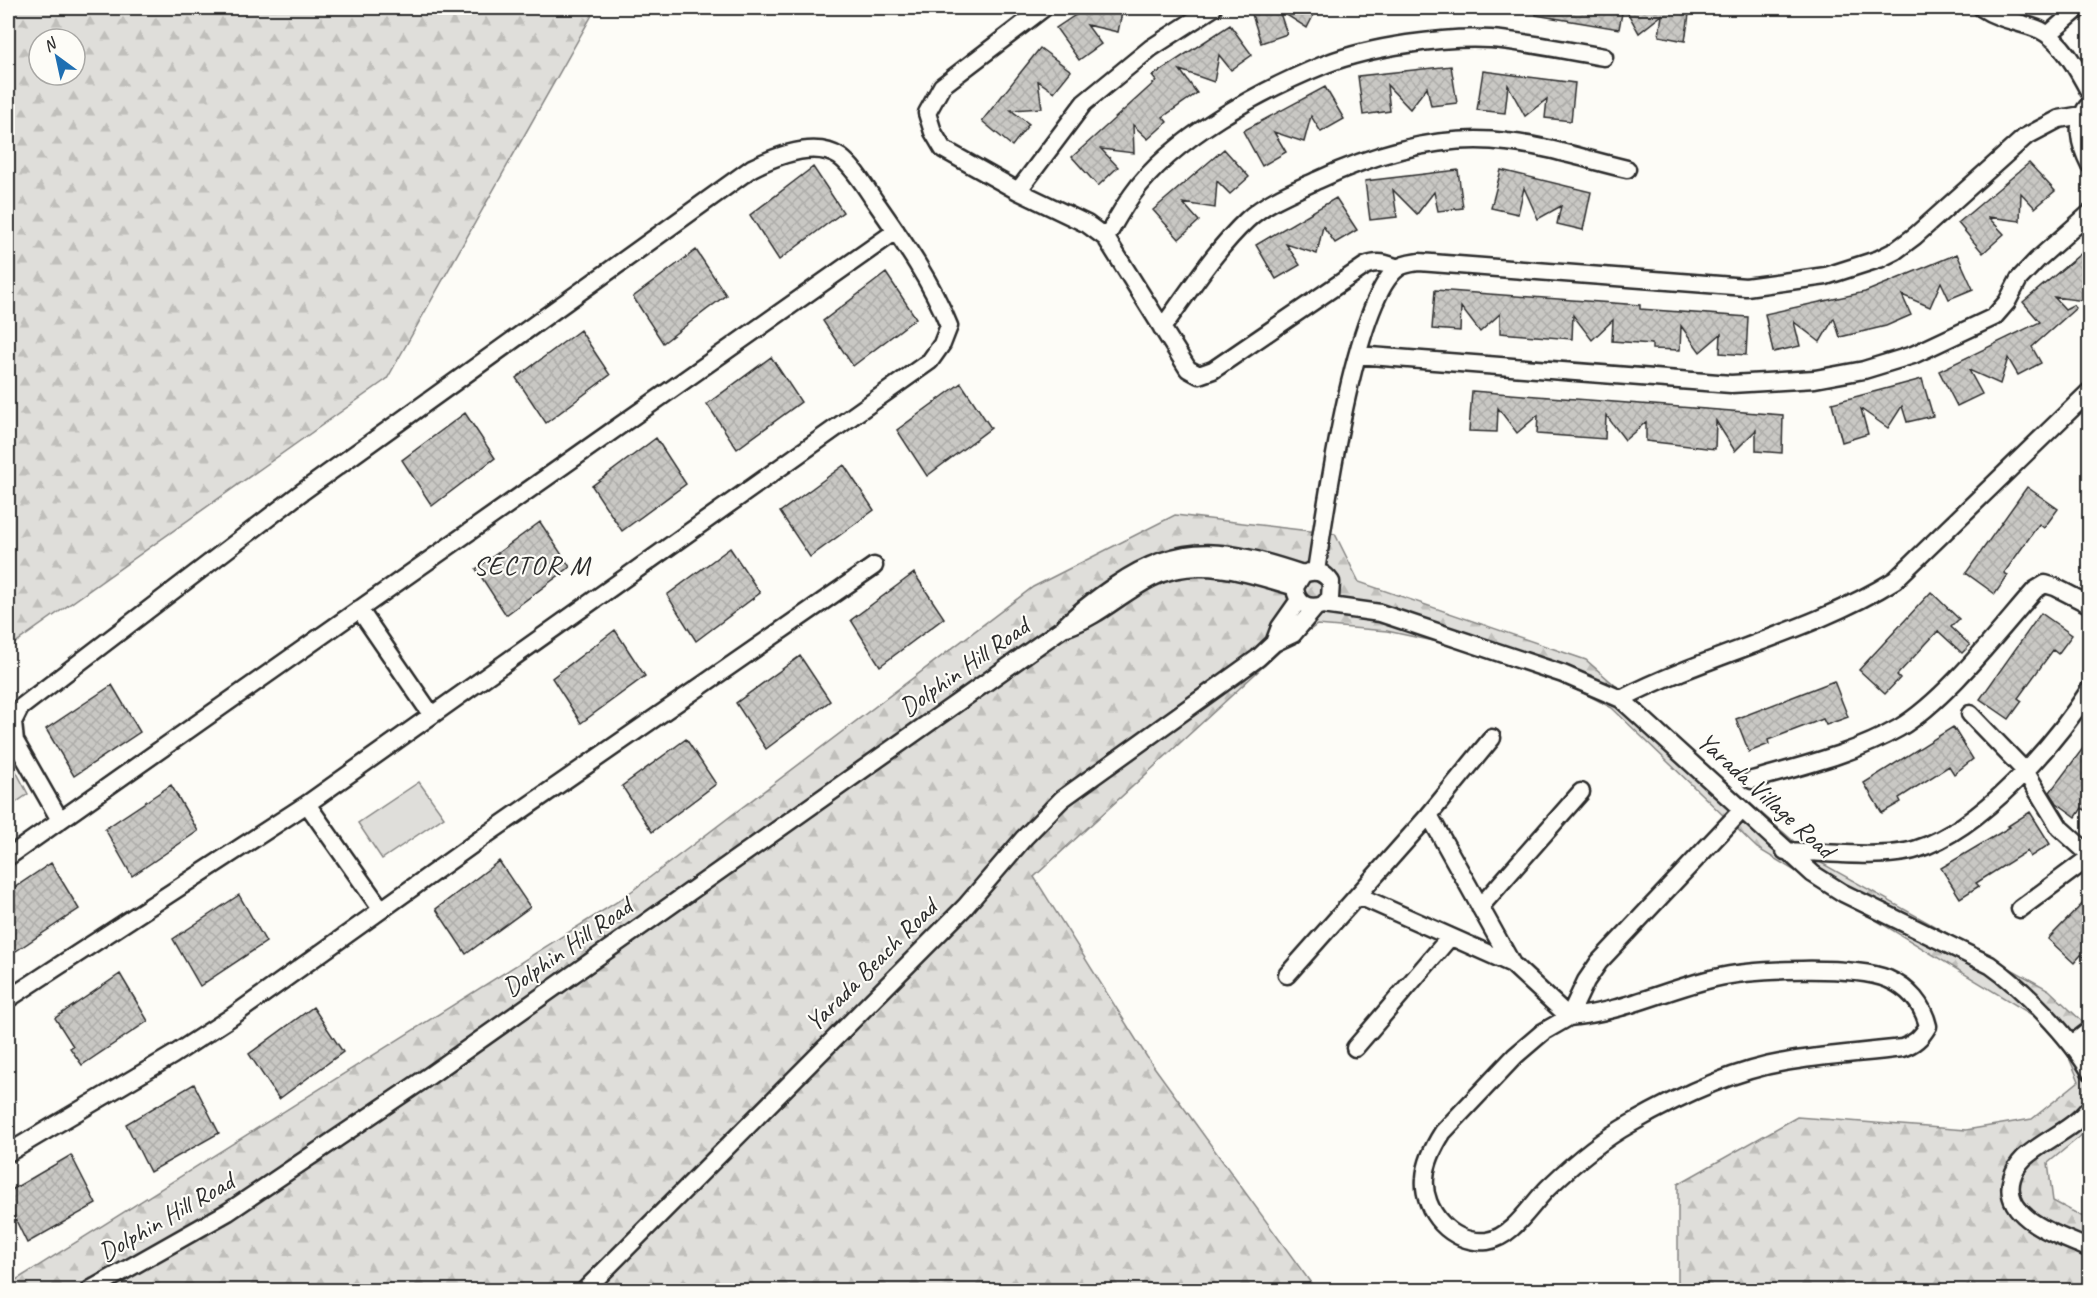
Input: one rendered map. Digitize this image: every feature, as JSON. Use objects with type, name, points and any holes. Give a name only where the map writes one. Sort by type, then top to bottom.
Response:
[{"type":"street","points":[[1044,8],[942,86],[927,113],[933,132],[943,149],[1018,191],[1087,224],[1106,238],[1188,369],[1199,375],[1213,370],[1365,266],[1375,262],[1384,262],[1398,268]]},
{"type":"street","points":[[1018,191],[1084,103],[1151,48],[1213,8]]},
{"type":"street","points":[[1982,8],[2048,35],[2063,51],[2090,93]]},
{"type":"street","points":[[2048,35],[2079,8]]},
{"type":"street","points":[[1106,238],[1132,195],[1173,152],[1198,132],[1270,90],[1327,64],[1409,43],[1490,39],[1604,57]]},
{"type":"street","points":[[2086,110],[2079,129],[2081,143],[2090,165]]},
{"type":"street","points":[[1275,643],[1280,627],[1303,583],[1357,355],[1381,291],[1398,268],[1419,262],[1440,263],[1746,287],[1826,276],[1879,259],[1894,251],[1915,236],[2025,137],[2059,119],[2086,110]]},
{"type":"street","points":[[1162,327],[1219,251],[1248,219],[1284,196],[1361,162],[1428,144],[1481,140],[1510,142],[1628,169]]},
{"type":"street","points":[[8,999],[307,804],[930,361],[942,344],[949,326],[936,292],[858,176],[839,156],[810,150],[780,154],[752,168],[302,492],[20,708],[13,722],[15,741],[60,820]]},
{"type":"street","points":[[1357,355],[1731,384],[1815,379],[1864,369],[1913,355],[1994,317],[2007,302],[2019,279],[2090,213]]},
{"type":"street","points":[[8,857],[896,231]]},
{"type":"street","points":[[1621,699],[1674,674],[1815,622],[1862,600],[1895,580],[2090,391]]},
{"type":"street","points":[[8,1153],[230,1018],[381,909],[873,566]]},
{"type":"street","name":"Dolphin Hill Road","points":[[90,1290],[228,1212],[419,1083],[1063,628],[1089,620],[1150,578],[1176,569],[1199,567],[1234,570],[1303,583],[1306,606],[1319,606]]},
{"type":"street","points":[[1275,643],[1293,634],[1319,606],[1330,598],[1332,589],[1327,577],[1303,583]]},
{"type":"street","points":[[1752,780],[1809,765],[1876,740],[1899,728],[1936,698],[2035,590],[2045,584],[2090,605]]},
{"type":"street","name":"Yarada Village Road","points":[[1332,589],[1376,612],[1563,674],[1621,699],[1785,851],[1843,893],[1990,965],[2005,975],[2072,1044],[2090,1071]]},
{"type":"street","name":"Yarada Village Road","points":[[1319,606],[1376,612]]},
{"type":"street","points":[[359,609],[431,714]]},
{"type":"street","name":"Yarada Beach Road","points":[[585,1290],[965,907],[1024,838],[1062,799],[1275,643]]},
{"type":"street","points":[[1785,851],[1886,854],[1917,850],[1962,826],[2025,771],[2054,740],[2090,689]]},
{"type":"street","points":[[1970,714],[2025,771],[2060,828],[2090,856],[2020,909]]},
{"type":"street","points":[[1287,975],[1359,896],[1492,738]]},
{"type":"street","points":[[1480,907],[1581,792]]},
{"type":"street","points":[[307,804],[381,909]]},
{"type":"street","points":[[1569,1017],[1615,1011],[1727,975],[1846,971],[1889,980],[1918,1002],[1928,1026],[1913,1044],[1902,1048],[1785,1062],[1699,1088],[1628,1125],[1579,1160],[1500,1236],[1487,1241],[1470,1240],[1455,1233],[1435,1216],[1427,1198],[1425,1178],[1435,1144],[1443,1132],[1515,1056],[1543,1032],[1569,1017],[1586,981],[1599,962],[1741,811]]},
{"type":"street","points":[[1429,815],[1512,964],[1569,1017]]},
{"type":"street","points":[[1359,896],[1512,964]]},
{"type":"street","points":[[1355,1048],[1450,937]]},
{"type":"street","points":[[2072,1044],[2090,1030]]},
{"type":"street","points":[[2090,1107],[2081,1119],[2023,1159],[2014,1172],[2010,1194],[2018,1210],[2028,1218],[2090,1250]]},
{"type":"green space","points":[[8,8],[596,8],[387,379],[8,648]]},
{"type":"green space","points":[[1175,515],[1335,534],[1359,582],[1586,660],[1814,859],[2049,990],[2089,1028],[2089,1129],[2048,1163],[2053,1201],[2089,1220],[2089,1290],[1678,1290],[1678,1184],[1797,1117],[1966,1130],[2032,1119],[2079,1081],[2057,1030],[1757,848],[1612,708],[1522,660],[1387,631],[1317,625],[1279,652],[1034,877],[1147,1057],[1316,1290],[8,1290],[8,1285],[620,900],[1033,587]]},
{"type":"green space","points":[[8,756],[28,794],[8,808]]},
{"type":"green space","points":[[419,782],[444,817],[382,859],[358,823]]},
{"type":"building","points":[[1086,8],[1123,8],[1118,32],[1087,25],[1101,44],[1079,60],[1056,28]]},
{"type":"building","points":[[1250,8],[1317,8],[1307,28],[1279,10],[1287,34],[1261,43]]},
{"type":"building","points":[[1536,8],[1623,8],[1619,29],[1536,15]]},
{"type":"building","points":[[1625,8],[1690,8],[1685,41],[1659,36],[1662,15],[1639,33]]},
{"type":"building","points":[[1230,25],[1252,55],[1231,70],[1219,55],[1214,82],[1180,70],[1197,93],[1163,117],[1167,122],[1148,139],[1133,125],[1134,153],[1101,149],[1118,167],[1098,186],[1072,157],[1156,81],[1152,76]]},
{"type":"building","points":[[1040,48],[1071,71],[1054,92],[1038,81],[1042,108],[1011,110],[1029,124],[1012,146],[982,121]]},
{"type":"building","points":[[1451,66],[1457,103],[1431,106],[1427,87],[1410,109],[1387,85],[1390,111],[1363,115],[1358,76]]},
{"type":"building","points":[[1483,71],[1575,83],[1571,121],[1545,118],[1547,99],[1525,116],[1508,85],[1505,113],[1477,110]]},
{"type":"building","points":[[1325,87],[1344,119],[1321,132],[1311,116],[1304,142],[1274,132],[1286,152],[1262,166],[1243,131]]},
{"type":"building","points":[[1224,149],[1249,177],[1230,194],[1217,181],[1215,208],[1183,203],[1199,221],[1179,239],[1153,210]]},
{"type":"building","points":[[2029,163],[2055,191],[2035,208],[2021,193],[2020,221],[1988,217],[2004,234],[1983,253],[1958,223]]},
{"type":"building","points":[[813,167],[843,212],[779,260],[750,215]]},
{"type":"building","points":[[1458,170],[1463,208],[1438,211],[1434,192],[1417,214],[1393,190],[1397,217],[1370,220],[1365,181]]},
{"type":"building","points":[[1501,170],[1591,192],[1583,230],[1557,224],[1561,206],[1538,219],[1524,188],[1518,214],[1491,208]]},
{"type":"building","points":[[1336,198],[1357,230],[1335,243],[1323,226],[1317,254],[1286,244],[1300,265],[1276,279],[1256,245]]},
{"type":"building","points":[[2090,246],[2085,301],[2054,297],[2065,309],[2073,305],[2076,308],[2032,347],[2041,363],[2018,375],[2008,358],[2000,384],[1969,370],[1982,394],[1957,406],[1939,371],[2040,322],[2023,302]]},
{"type":"building","points":[[696,250],[726,295],[663,343],[633,297]]},
{"type":"building","points":[[1957,254],[1973,289],[1949,299],[1941,282],[1930,307],[1902,295],[1911,315],[1886,326],[1840,337],[1834,318],[1820,342],[1794,322],[1800,346],[1773,352],[1765,314],[1865,292]]},
{"type":"building","points":[[886,273],[916,318],[853,366],[823,321]]},
{"type":"building","points":[[1435,290],[1640,305],[1640,309],[1748,317],[1746,355],[1720,353],[1721,334],[1700,352],[1681,326],[1680,350],[1652,349],[1652,344],[1612,341],[1613,320],[1592,340],[1573,315],[1572,339],[1500,333],[1500,314],[1480,332],[1461,307],[1460,331],[1432,329]]},
{"type":"building","points":[[580,330],[610,375],[546,423],[516,378]]},
{"type":"building","points":[[771,357],[801,402],[737,449],[707,404]]},
{"type":"building","points":[[1922,379],[1933,416],[1907,422],[1902,406],[1888,428],[1861,409],[1868,434],[1842,442],[1832,403]]},
{"type":"building","points":[[961,383],[991,428],[927,476],[897,430]]},
{"type":"building","points":[[1472,391],[1783,415],[1782,453],[1756,451],[1756,430],[1735,451],[1716,421],[1715,449],[1646,441],[1646,422],[1625,440],[1606,415],[1605,439],[1537,434],[1538,415],[1517,433],[1498,408],[1497,432],[1469,431]]},
{"type":"building","points":[[465,413],[495,458],[432,506],[402,460]]},
{"type":"building","points":[[656,438],[686,484],[622,531],[592,486]]},
{"type":"building","points":[[844,465],[874,510],[810,557],[780,512]]},
{"type":"building","points":[[2027,487],[2058,509],[2044,528],[2039,524],[2004,573],[2008,575],[1995,594],[1966,573]]},
{"type":"building","points":[[540,522],[570,567],[506,615],[476,569]]},
{"type":"building","points":[[730,548],[760,593],[696,641],[667,595]]},
{"type":"building","points":[[914,573],[944,618],[880,666],[851,620]]},
{"type":"building","points":[[1931,592],[1959,619],[1951,627],[1970,645],[1962,653],[1938,631],[1897,675],[1900,678],[1885,694],[1859,670]]},
{"type":"building","points":[[2041,613],[2072,635],[2058,654],[2053,650],[2018,698],[2022,701],[2009,719],[1980,699]]},
{"type":"building","points":[[615,630],[645,676],[581,723],[552,678]]},
{"type":"building","points":[[800,656],[830,701],[766,749],[736,703]]},
{"type":"building","points":[[1834,681],[1848,717],[1826,725],[1823,719],[1768,740],[1769,744],[1749,752],[1736,719]]},
{"type":"building","points":[[112,685],[140,732],[74,776],[46,729]]},
{"type":"building","points":[[1953,727],[1973,759],[1954,774],[1949,766],[1899,798],[1901,802],[1882,813],[1864,783]]},
{"type":"building","points":[[686,739],[716,784],[652,832],[622,786]]},
{"type":"building","points":[[2090,739],[2090,813],[2082,808],[2076,817],[2057,803],[2050,792]]},
{"type":"building","points":[[171,785],[198,831],[132,876],[105,829]]},
{"type":"building","points":[[2030,812],[2050,844],[2030,857],[2027,851],[1976,883],[1979,886],[1960,898],[1941,868],[2010,827],[2008,826]]},
{"type":"building","points":[[499,861],[530,907],[466,954],[436,909]]},
{"type":"building","points":[[51,863],[79,909],[13,953],[8,945],[8,892]]},
{"type":"building","points":[[239,895],[266,942],[200,986],[173,939]]},
{"type":"building","points":[[2090,896],[2090,962],[2081,955],[2074,963],[2048,939]]},
{"type":"building","points":[[120,974],[148,1021],[82,1065],[70,1048],[73,1046],[55,1018]]},
{"type":"building","points":[[313,1007],[343,1052],[279,1099],[249,1054]]},
{"type":"building","points":[[194,1084],[219,1133],[150,1172],[126,1124]]},
{"type":"building","points":[[71,1155],[96,1204],[27,1243],[8,1204],[8,1192]]},
{"type":"district","name":"SECTOR M","points":[[532,565]]}]
